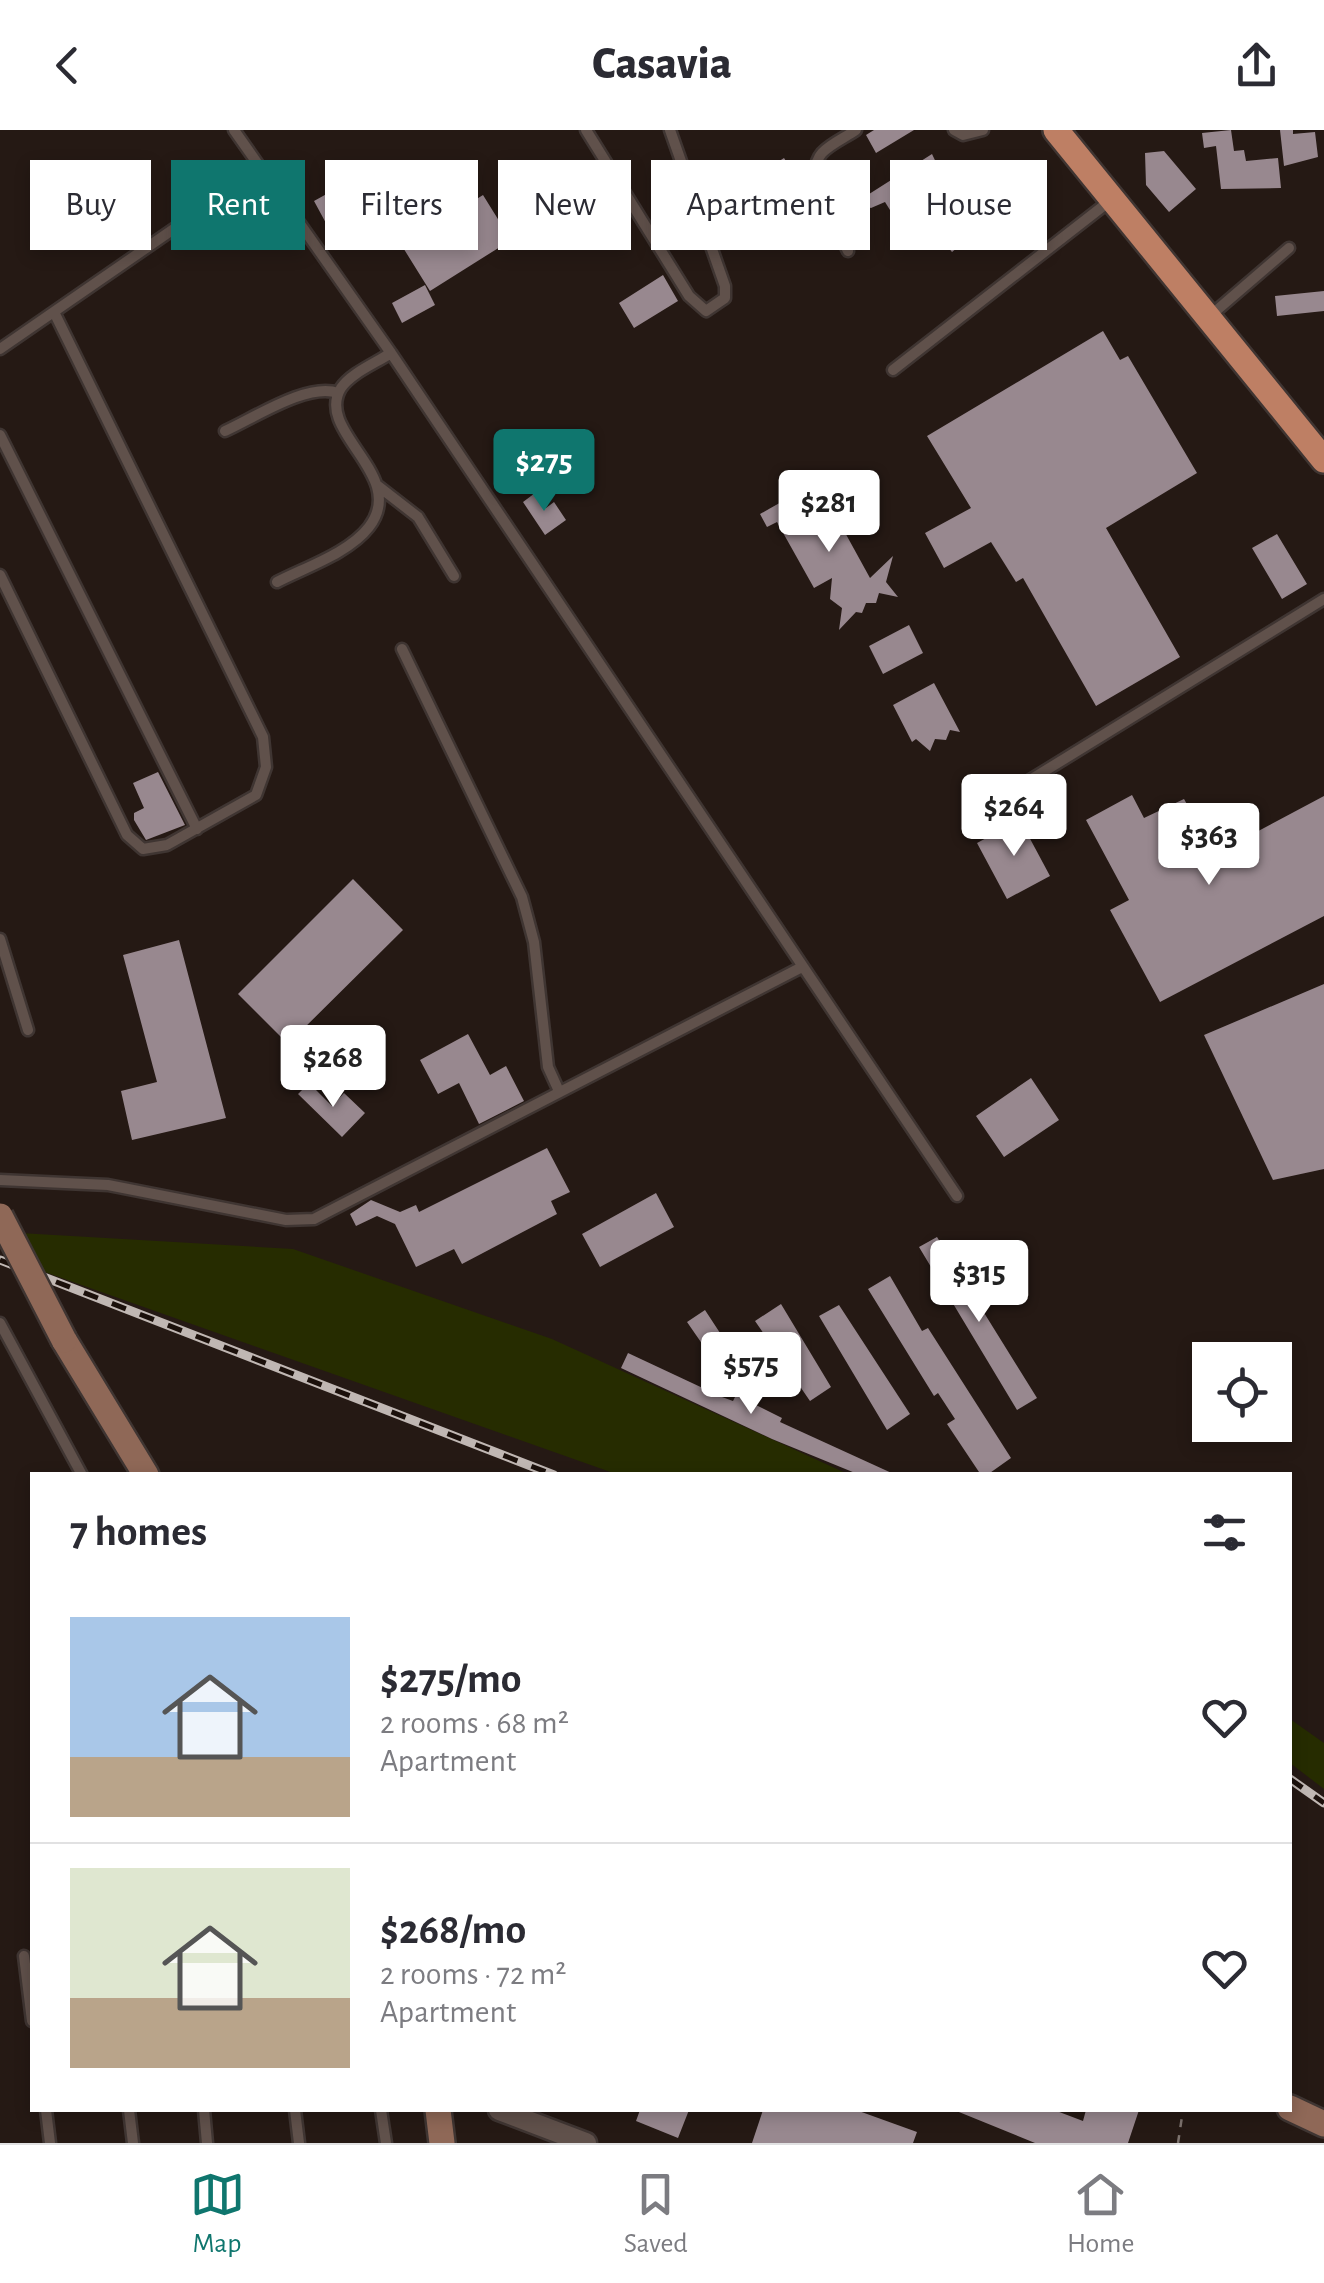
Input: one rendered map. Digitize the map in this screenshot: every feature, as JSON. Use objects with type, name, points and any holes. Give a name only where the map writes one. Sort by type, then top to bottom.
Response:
[{"type":"main road","points":[[1056,130],[1324,460]]},
{"type":"main road","points":[[0,1216],[64,1340],[144,1472]]},
{"type":"main road","points":[[1292,2109],[1324,2124]]},
{"type":"main road","points":[[438,2112],[442,2143]]},
{"type":"street","points":[[504,2112],[586,2143]]},
{"type":"lane","points":[[234,130],[256,160]]},
{"type":"lane","points":[[586,130],[689,296],[706,311],[725,298],[725,286],[670,130]]},
{"type":"lane","points":[[848,251],[817,184],[815,168],[821,154],[856,130]]},
{"type":"lane","points":[[954,130],[963,135],[982,130]]},
{"type":"lane","points":[[893,370],[1112,199]]},
{"type":"lane","points":[[305,230],[957,1196]]},
{"type":"lane","points":[[0,349],[171,232]]},
{"type":"lane","points":[[1210,316],[1289,248]]},
{"type":"lane","points":[[0,575],[127,836],[142,848],[167,846],[256,795],[266,767],[264,737],[55,314]]},
{"type":"lane","points":[[391,353],[345,382],[338,393],[338,418],[378,486],[418,517],[454,576]]},
{"type":"lane","points":[[225,431],[301,394],[324,388],[338,393]]},
{"type":"lane","points":[[0,435],[197,829]]},
{"type":"lane","points":[[277,582],[337,552],[368,530],[380,509],[378,486]]},
{"type":"lane","points":[[970,818],[1324,599]]},
{"type":"lane","points":[[402,650],[522,897],[534,942],[548,1067],[558,1090]]},
{"type":"lane","points":[[0,938],[28,1030]]},
{"type":"lane","points":[[0,1180],[108,1185],[286,1220],[314,1219],[802,967]]},
{"type":"lane","points":[[2,1327],[80,1472]]},
{"type":"lane","points":[[24,1956],[30,2005]]},
{"type":"lane","points":[[46,2112],[50,2143]]},
{"type":"lane","points":[[129,2112],[133,2143]]},
{"type":"lane","points":[[204,2112],[208,2143]]},
{"type":"lane","points":[[295,2112],[299,2143]]},
{"type":"lane","points":[[381,2112],[386,2143]]},
{"type":"path","points":[[1178,2143],[1183,2112]]},
{"type":"green space","points":[[20,1233],[293,1249],[552,1339],[843,1472],[611,1472],[42,1271]]},
{"type":"green space","points":[[1292,1720],[1324,1743],[1324,1789],[1292,1765]]},
{"type":"building","points":[[874,130],[914,130],[876,153],[866,135]]},
{"type":"building","points":[[1231,130],[1234,151],[1244,150],[1246,161],[1278,158],[1281,188],[1221,189],[1216,146],[1204,148],[1202,133]]},
{"type":"building","points":[[1280,130],[1293,130],[1293,134],[1315,132],[1318,157],[1284,166]]},
{"type":"building","points":[[1164,151],[1196,189],[1169,212],[1146,185],[1145,153]]},
{"type":"building","points":[[890,181],[890,210],[885,202],[870,208],[870,193]]},
{"type":"building","points":[[325,195],[325,221],[314,201]]},
{"type":"building","points":[[483,195],[498,219],[498,248],[430,291],[404,250],[478,250],[478,198]]},
{"type":"building","points":[[663,275],[678,301],[634,328],[619,303]]},
{"type":"building","points":[[425,285],[435,305],[402,323],[392,303]]},
{"type":"building","points":[[1324,291],[1324,311],[1277,316],[1275,296]]},
{"type":"building","points":[[1103,331],[1120,360],[1128,356],[1197,473],[1106,528],[1180,657],[1096,706],[1023,578],[1016,582],[991,542],[944,568],[925,533],[971,508],[927,436]]},
{"type":"building","points":[[535,493],[546,508],[554,502],[566,520],[545,535],[523,502]]},
{"type":"building","points":[[792,496],[801,512],[826,498],[870,578],[893,556],[886,582],[898,597],[879,593],[876,603],[866,603],[862,613],[856,612],[839,630],[842,608],[830,599],[832,578],[814,588],[777,522],[767,527],[760,514]]},
{"type":"building","points":[[1277,534],[1307,584],[1282,599],[1252,548]]},
{"type":"building","points":[[909,625],[923,653],[883,674],[869,646]]},
{"type":"building","points":[[934,683],[960,732],[950,730],[946,740],[935,739],[930,751],[916,739],[912,742],[893,705]]},
{"type":"building","points":[[158,772],[185,825],[146,840],[134,820],[134,813],[144,808],[133,783]]},
{"type":"building","points":[[1132,795],[1144,818],[1184,799],[1215,854],[1324,796],[1324,916],[1160,1002],[1110,910],[1129,900],[1086,820]]},
{"type":"building","points":[[1020,820],[1050,876],[1007,899],[977,843]]},
{"type":"building","points":[[353,879],[403,930],[288,1044],[238,994]]},
{"type":"building","points":[[179,940],[226,1118],[132,1140],[121,1091],[157,1082],[123,955]]},
{"type":"building","points":[[1324,984],[1324,1169],[1273,1180],[1204,1035]]},
{"type":"building","points":[[468,1034],[490,1075],[506,1066],[524,1101],[479,1124],[459,1083],[438,1094],[420,1060]]},
{"type":"building","points":[[1031,1078],[1059,1120],[1004,1157],[976,1116]]},
{"type":"building","points":[[309,1083],[332,1106],[344,1093],[365,1113],[342,1137],[298,1094]]},
{"type":"building","points":[[547,1148],[570,1192],[551,1201],[557,1214],[462,1264],[454,1249],[416,1267],[395,1224],[377,1216],[356,1226],[350,1214],[371,1200],[400,1212],[416,1205],[419,1212]]},
{"type":"building","points":[[656,1193],[674,1227],[600,1267],[582,1234]]},
{"type":"building","points":[[937,1237],[1037,1398],[1017,1410],[919,1247]]},
{"type":"building","points":[[890,1276],[922,1331],[928,1328],[1011,1458],[991,1472],[979,1472],[947,1424],[955,1419],[938,1393],[934,1396],[868,1289]]},
{"type":"building","points":[[781,1304],[831,1387],[810,1401],[755,1321]]},
{"type":"building","points":[[839,1305],[910,1414],[887,1430],[819,1316]]},
{"type":"building","points":[[705,1310],[722,1336],[705,1348],[687,1322]]},
{"type":"building","points":[[628,1353],[722,1397],[733,1401],[736,1395],[782,1418],[780,1422],[889,1472],[853,1472],[621,1368]]},
{"type":"building","points":[[639,2112],[688,2112],[678,2138],[636,2121]]},
{"type":"building","points":[[762,2112],[862,2112],[917,2132],[913,2143],[752,2143]]},
{"type":"building","points":[[959,2112],[1059,2112],[1083,2121],[1085,2112],[1138,2112],[1128,2143],[1035,2143]]},
{"type":"railway","points":[[0,1260],[546,1472]]},
{"type":"railway","points":[[1292,1780],[1324,1803]]}]
